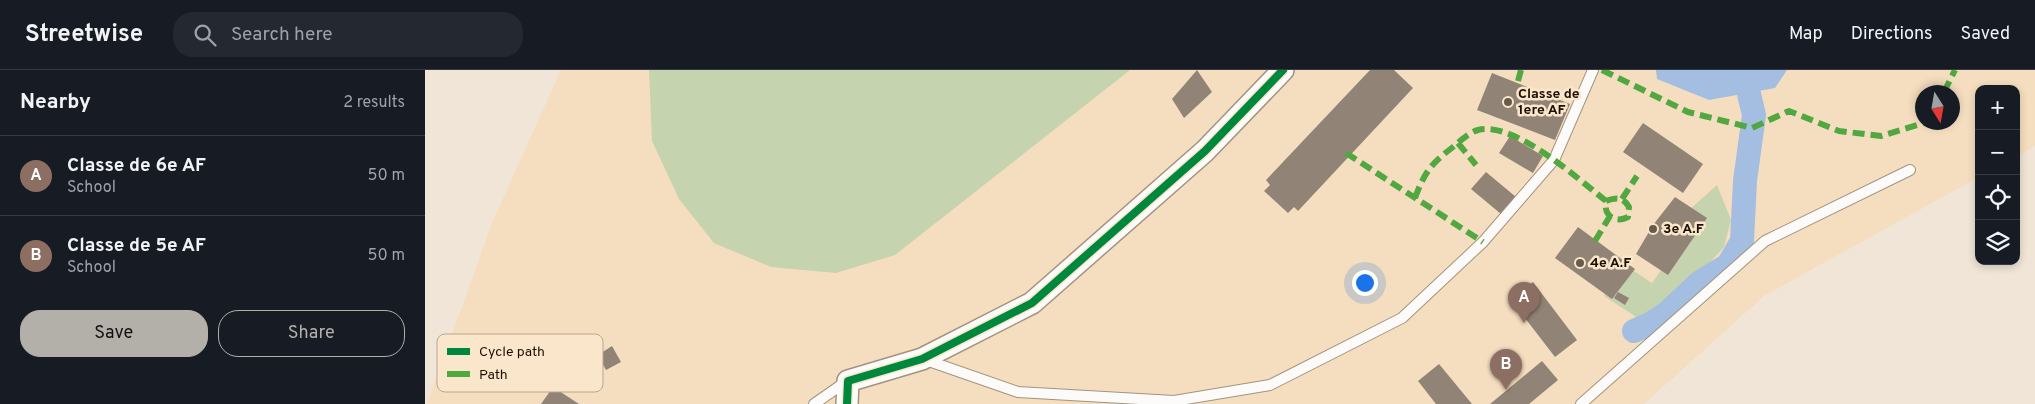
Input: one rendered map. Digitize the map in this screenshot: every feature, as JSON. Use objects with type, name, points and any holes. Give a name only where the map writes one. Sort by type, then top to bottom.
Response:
[{"type":"street","points":[[847,404],[848,381],[922,359],[1032,303],[1205,151],[1283,70]]},
{"type":"lane","points":[[922,359],[1018,392],[1174,401],[1200,400],[1270,385],[1402,318],[1483,242],[1554,160],[1593,70]]},
{"type":"lane","points":[[1581,404],[1765,241],[1910,170]]},
{"type":"lane","points":[[814,404],[848,381]]},
{"type":"shaded area","points":[[561,70],[2035,70],[2035,146],[2020,155],[2020,85],[1975,85],[1975,179],[1764,296],[1644,404],[427,404],[437,376],[437,392],[603,392],[603,334],[452,334],[492,223]]},
{"type":"green space","points":[[649,70],[1130,70],[895,255],[836,273],[771,267],[714,243],[679,199],[652,141]]},
{"type":"green space","points":[[1717,185],[1731,220],[1724,247],[1693,281],[1644,322],[1604,296],[1625,265],[1652,283],[1697,219],[1688,211]]},
{"type":"water","points":[[1656,70],[1787,70],[1775,88],[1709,100],[1657,79]]},
{"type":"building","points":[[1197,70],[1212,92],[1184,118],[1172,99]]},
{"type":"building","points":[[1370,70],[1394,70],[1413,88],[1298,211],[1294,207],[1288,213],[1264,191],[1270,185],[1266,180]]},
{"type":"building","points":[[1492,73],[1570,104],[1555,140],[1477,110]]},
{"type":"building","points":[[1643,123],[1703,164],[1683,193],[1623,152]]},
{"type":"building","points":[[1510,136],[1543,156],[1533,173],[1499,153]]},
{"type":"building","points":[[1486,172],[1516,197],[1501,214],[1471,189]]},
{"type":"building","points":[[1675,197],[1707,218],[1668,275],[1636,254],[1653,225]]},
{"type":"building","points":[[1578,227],[1635,269],[1612,299],[1555,258]]},
{"type":"building","points":[[1533,282],[1577,340],[1555,357],[1511,300]]},
{"type":"building","points":[[1618,292],[1629,298],[1625,305],[1614,298]]},
{"type":"building","points":[[612,346],[621,362],[606,370],[603,364],[603,352]]},
{"type":"building","points":[[1542,361],[1558,380],[1529,404],[1490,404]]},
{"type":"building","points":[[1439,364],[1472,404],[1436,404],[1418,381]]},
{"type":"building","points":[[549,392],[561,392],[579,404],[541,404]]},
{"type":"waterway","points":[[1634,331],[1650,324],[1667,313],[1699,283],[1728,265],[1742,241],[1745,181],[1754,115],[1749,94]]},
{"type":"marked path","points":[[1518,81],[1521,70]]},
{"type":"marked path","points":[[1602,70],[1688,112],[1752,128],[1789,111],[1839,131],[1881,136],[1915,126]]},
{"type":"marked path","points":[[1948,85],[1955,70]]},
{"type":"marked path","points":[[1415,198],[1426,174],[1439,158],[1472,133],[1478,130],[1493,130],[1510,134],[1563,166],[1606,201],[1606,210],[1611,217],[1615,219],[1628,217],[1629,207],[1624,201],[1617,199],[1606,201]]},
{"type":"marked path","points":[[1458,143],[1476,165]]},
{"type":"marked path","points":[[1346,153],[1483,242]]},
{"type":"marked path","points":[[1622,199],[1637,176]]},
{"type":"marked path","points":[[1595,241],[1610,216]]},
{"type":"cycle path","points":[[847,404],[848,381],[922,359],[1032,303],[1205,151],[1283,70]]},
{"type":"place","name":"Classe de 1ere AF","points":[[1508,102]]},
{"type":"place","name":"3e A.F","points":[[1653,229]]},
{"type":"place","name":"4e A.F","points":[[1580,263]]},
{"type":"place","name":"Classe de 6e AF","points":[[1524,323]]},
{"type":"place","name":"Classe de 5e AF","points":[[1506,390]]}]
